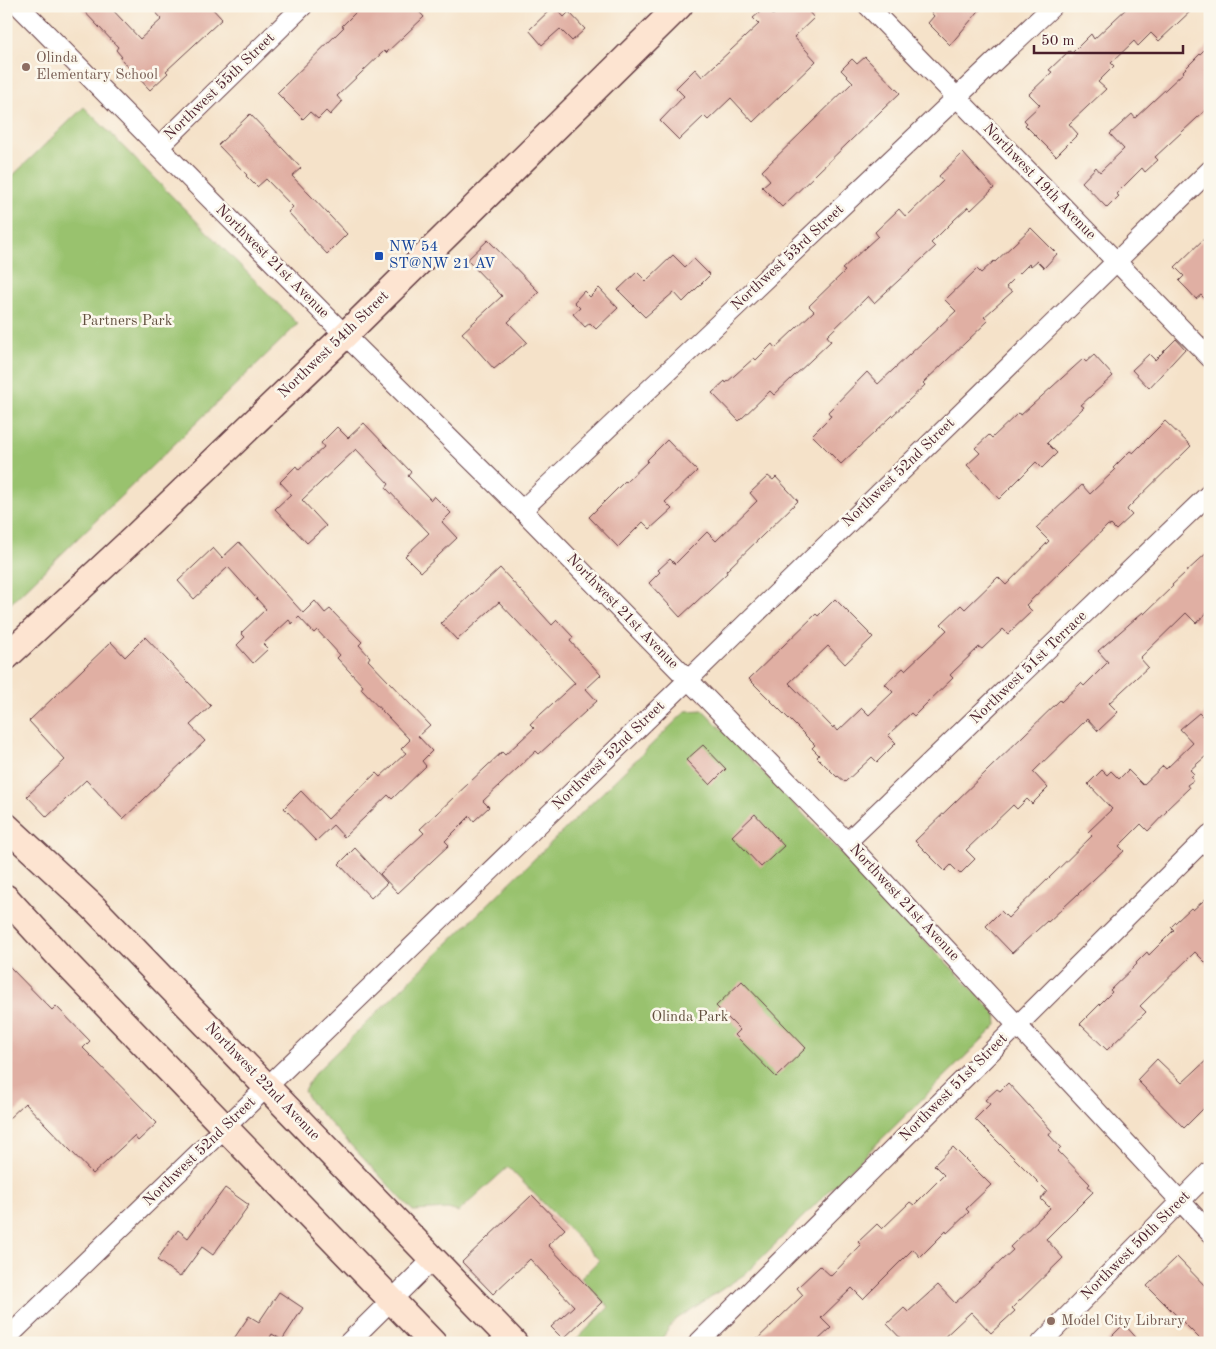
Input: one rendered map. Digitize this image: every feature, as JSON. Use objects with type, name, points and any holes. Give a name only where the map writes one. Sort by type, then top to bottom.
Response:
[{"type":"main road","name":"Northwest 54th Street","points":[[6,658],[345,335],[679,6]]},
{"type":"main road","name":"Northwest 22nd Avenue","points":[[6,826],[93,907],[514,1343]]},
{"type":"main road","points":[[6,898],[61,958],[433,1343]]},
{"type":"street","name":"Northwest 21st Avenue","points":[[19,6],[345,335],[522,510],[847,842],[1210,1233]]},
{"type":"street","name":"Northwest 55th Street","points":[[159,147],[304,6]]},
{"type":"street","name":"Northwest 19th Avenue","points":[[868,6],[1210,358]]},
{"type":"street","name":"Northwest 53rd Street","points":[[522,510],[1053,6]]},
{"type":"street","name":"Northwest 52nd Street","points":[[6,1338],[688,680],[1210,170]]},
{"type":"street","name":"Northwest 51st Terrace","points":[[847,842],[1210,493]]},
{"type":"street","name":"Northwest 51st Street","points":[[698,1343],[1210,834]]},
{"type":"street","name":"Northwest 50th Street","points":[[1040,1343],[1210,1171]]},
{"type":"street","points":[[348,1343],[433,1259]]},
{"type":"green space","name":"Partners Park","points":[[84,107],[298,324],[6,608],[6,182]]},
{"type":"green space","name":"Olinda Park","points":[[703,710],[996,1014],[997,1025],[745,1274],[674,1321],[659,1343],[573,1343],[609,1307],[581,1278],[599,1260],[508,1167],[458,1212],[448,1209],[413,1211],[311,1103],[304,1091],[314,1074],[686,711]]},
{"type":"building","points":[[79,6],[109,6],[140,39],[162,19],[150,6],[210,6],[222,19],[166,71],[168,73],[150,90],[120,58],[122,57],[116,50],[118,47]]},
{"type":"building","points":[[362,6],[414,6],[424,17],[386,53],[384,51],[337,96],[342,102],[330,115],[326,111],[318,119],[310,112],[303,119],[277,93],[344,27],[342,26]]},
{"type":"building","points":[[554,6],[564,17],[569,12],[585,29],[572,41],[560,29],[542,45],[529,30]]},
{"type":"building","points":[[782,6],[804,6],[814,18],[794,37],[816,61],[753,122],[731,98],[708,120],[704,116],[679,140],[660,121],[684,96],[676,88],[695,69],[702,77],[759,24],[753,18],[766,7],[773,15]]},
{"type":"building","points":[[925,6],[983,6],[950,45],[928,23],[934,16]]},
{"type":"building","points":[[1129,6],[1196,6],[1159,41],[1151,33],[1138,46],[1134,41],[1111,63],[1114,66],[1098,82],[1106,89],[1069,124],[1078,134],[1056,156],[1025,125],[1027,123],[1024,120],[1040,105],[1029,94],[1052,72],[1049,70],[1069,51],[1072,53],[1091,34],[1094,39]]},
{"type":"building","points":[[1210,44],[1210,106],[1155,157],[1158,160],[1145,172],[1142,168],[1116,194],[1119,196],[1107,208],[1082,182],[1096,167],[1100,172],[1124,149],[1110,134],[1132,114],[1135,118],[1184,72]]},
{"type":"building","points":[[865,57],[900,93],[782,207],[762,187],[770,180],[762,171],[853,82],[841,70],[852,59],[857,64]]},
{"type":"building","points":[[250,114],[301,168],[292,176],[347,234],[327,254],[288,212],[293,207],[266,179],[257,187],[218,145]]},
{"type":"building","points":[[963,153],[994,188],[971,210],[968,207],[954,220],[931,243],[935,247],[874,303],[868,296],[827,336],[831,341],[774,395],[770,391],[739,421],[712,393],[754,358],[756,360],[772,344],[775,348],[814,311],[809,306],[845,271],[842,269],[878,236],[875,232],[899,209],[906,217],[943,181],[939,176]]},
{"type":"building","points":[[1031,228],[1057,254],[1044,268],[1037,261],[1031,266],[1029,264],[1006,287],[1012,292],[984,317],[988,321],[923,383],[925,385],[841,464],[812,435],[831,416],[828,412],[867,372],[878,384],[956,311],[945,300],[977,269],[981,273]]},
{"type":"building","points":[[1210,233],[1210,304],[1201,295],[1196,299],[1179,281],[1184,276],[1175,267]]},
{"type":"building","points":[[488,240],[539,292],[508,322],[527,342],[494,369],[462,333],[502,296],[467,260]]},
{"type":"building","points":[[673,255],[685,267],[694,259],[710,275],[683,302],[674,292],[645,317],[618,290],[637,272],[646,281]]},
{"type":"building","points":[[599,288],[618,308],[596,329],[590,323],[585,327],[573,314],[580,308],[574,302],[584,291],[590,297]]},
{"type":"building","points":[[1176,339],[1185,349],[1149,388],[1132,370],[1149,354],[1155,360]]},
{"type":"building","points":[[1094,355],[1113,376],[1081,405],[1084,407],[1047,443],[1057,453],[1042,468],[1036,462],[999,499],[967,465],[980,453],[975,448],[989,435],[992,438],[1018,413],[1021,415],[1083,359],[1086,362]]},
{"type":"building","points":[[1165,421],[1191,446],[1128,508],[1127,510],[1132,515],[1116,530],[1111,525],[1108,525],[1026,605],[1032,611],[1008,634],[1003,629],[982,649],[979,647],[950,675],[953,678],[914,716],[911,713],[888,735],[896,743],[877,762],[872,757],[845,782],[837,777],[817,757],[819,755],[812,748],[815,745],[749,679],[816,614],[818,616],[835,599],[873,637],[845,664],[828,646],[789,683],[838,731],[862,708],[869,715],[893,692],[885,684],[903,668],[905,670],[947,630],[941,624],[961,605],[965,609],[998,577],[1006,585],[1049,541],[1036,528],[1082,485],[1090,494],[1115,470],[1113,468],[1130,451],[1133,453]]},
{"type":"building","points":[[364,423],[411,472],[408,476],[431,500],[434,496],[451,513],[442,522],[457,538],[421,572],[405,556],[429,533],[386,488],[389,484],[356,449],[302,500],[326,526],[307,543],[275,509],[291,494],[280,482],[296,466],[299,470],[324,447],[321,443],[337,427],[348,438]]},
{"type":"building","points":[[667,440],[697,471],[665,502],[672,509],[650,529],[643,522],[618,547],[589,517],[648,461]]},
{"type":"building","points":[[768,476],[773,480],[776,477],[798,501],[726,571],[727,573],[680,617],[649,583],[660,572],[658,570],[670,559],[675,564],[707,532],[716,541],[757,501],[750,493]]},
{"type":"building","points":[[239,542],[303,613],[315,601],[325,613],[330,609],[362,642],[359,645],[370,657],[368,660],[430,725],[418,736],[432,751],[422,761],[426,766],[392,799],[388,795],[344,837],[333,825],[316,841],[284,808],[301,791],[328,819],[376,773],[380,777],[406,753],[401,749],[410,740],[361,689],[363,686],[337,658],[340,655],[317,630],[314,633],[299,617],[292,624],[289,620],[263,644],[268,649],[253,663],[237,645],[245,637],[241,633],[266,609],[228,567],[194,599],[178,581],[213,548],[222,558]]},
{"type":"building","points":[[1210,550],[1210,610],[1196,623],[1186,613],[1140,658],[1148,667],[1109,703],[1118,712],[1098,731],[1087,719],[1033,772],[1048,788],[1032,804],[1027,799],[1017,809],[1013,805],[966,850],[975,859],[960,874],[951,865],[945,871],[915,841],[1060,700],[1061,702],[1081,683],[1084,686],[1108,662],[1098,651],[1143,612],[1144,614]]},
{"type":"building","points":[[500,568],[552,625],[557,620],[573,637],[570,641],[601,675],[586,689],[597,701],[539,754],[536,751],[483,801],[489,807],[474,821],[470,816],[445,841],[449,845],[398,893],[380,874],[424,833],[420,829],[502,752],[505,755],[534,728],[530,724],[575,683],[499,602],[457,640],[441,623]]},
{"type":"building","points":[[145,637],[211,706],[190,725],[205,741],[123,819],[86,780],[47,817],[27,796],[65,760],[29,721],[111,642],[125,657]]},
{"type":"building","points":[[1210,708],[1210,760],[1206,756],[1190,770],[1194,774],[1191,777],[1194,780],[1187,785],[1189,788],[1148,831],[1141,824],[1119,846],[1124,851],[1012,953],[986,926],[1001,911],[1008,918],[1092,836],[1088,832],[1112,809],[1088,784],[1102,770],[1107,775],[1111,771],[1119,779],[1128,770],[1143,785],[1163,766],[1166,769],[1193,743],[1180,729],[1199,713],[1202,716]]},
{"type":"building","points":[[703,745],[726,769],[710,785],[686,760]]},
{"type":"building","points":[[755,814],[784,846],[761,867],[732,836]]},
{"type":"building","points":[[355,848],[387,883],[371,898],[339,864]]},
{"type":"building","points":[[1210,895],[1210,967],[1195,952],[1140,1006],[1146,1012],[1107,1050],[1080,1024],[1112,992],[1110,990],[1147,952],[1149,955],[1174,930],[1171,927],[1177,921],[1191,908],[1193,910]]},
{"type":"building","points":[[6,963],[52,1010],[56,1006],[90,1041],[83,1048],[157,1123],[138,1141],[134,1136],[93,1174],[25,1103],[6,1121]]},
{"type":"building","points":[[742,981],[806,1048],[776,1077],[735,1035],[740,1030],[716,1006]]},
{"type":"building","points":[[1210,1057],[1210,1102],[1184,1128],[1137,1080],[1157,1059],[1182,1083]]},
{"type":"building","points":[[1008,1083],[1052,1131],[1049,1135],[1061,1148],[1058,1151],[1090,1184],[1088,1186],[1093,1192],[1046,1239],[1063,1258],[1012,1308],[1015,1311],[991,1333],[971,1312],[938,1343],[905,1343],[887,1324],[904,1308],[908,1312],[938,1285],[955,1303],[1013,1250],[1010,1247],[1050,1208],[1041,1199],[1047,1191],[975,1119],[990,1104],[985,1100],[997,1089],[1000,1091]]},
{"type":"building","points":[[953,1147],[991,1185],[966,1209],[969,1212],[947,1233],[946,1231],[920,1257],[913,1249],[863,1299],[852,1288],[821,1318],[831,1328],[815,1343],[753,1343],[803,1295],[797,1288],[820,1266],[831,1276],[861,1245],[858,1242],[877,1224],[882,1229],[910,1202],[914,1205],[944,1175],[934,1165]]},
{"type":"building","points":[[225,1188],[249,1205],[213,1255],[202,1247],[180,1277],[157,1260],[178,1230],[188,1238]]},
{"type":"building","points":[[532,1195],[565,1229],[548,1245],[602,1302],[563,1339],[551,1327],[574,1306],[530,1259],[493,1294],[462,1262]]},
{"type":"building","points":[[1177,1257],[1210,1291],[1210,1343],[1204,1343],[1147,1286]]},
{"type":"building","points":[[279,1292],[303,1308],[282,1340],[272,1334],[267,1343],[231,1343],[249,1316],[259,1322]]},
{"type":"building","points":[[1124,1324],[1141,1343],[1105,1343]]},
{"type":"place","name":"Olinda Elementary School","points":[[26,67]]},
{"type":"place","name":"NW 54 ST@NW 21 AV","points":[[379,256]]},
{"type":"place","name":"Model City Library","points":[[1051,1321]]}]
